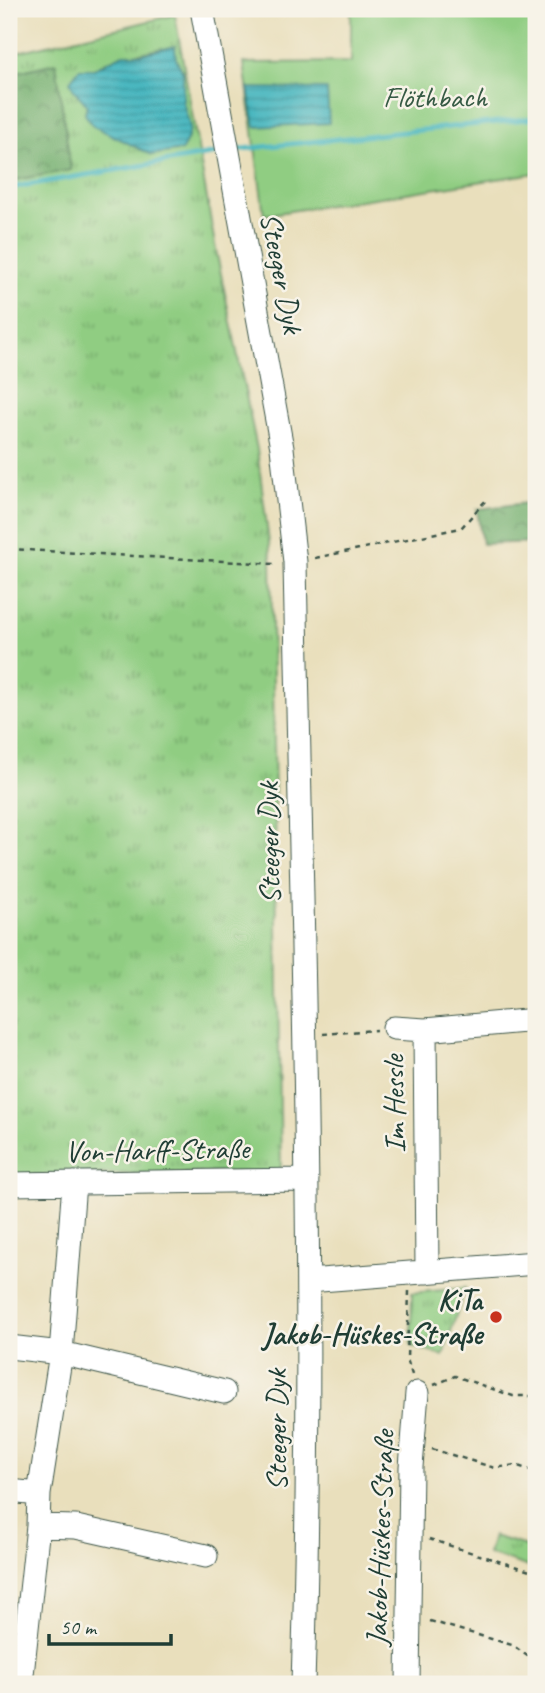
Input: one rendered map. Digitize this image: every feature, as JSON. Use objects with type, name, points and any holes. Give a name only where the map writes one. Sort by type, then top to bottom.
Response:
[{"type":"street","name":"Steeger Dyk","points":[[202,9],[282,448],[295,562],[308,1281],[307,1548],[303,1684]]},
{"type":"street","name":"Im Hessle","points":[[418,1273],[425,1030],[528,1021]]},
{"type":"street","points":[[394,1028],[425,1030]]},
{"type":"street","name":"Von-Harff-Straße","points":[[9,1184],[307,1180]]},
{"type":"street","points":[[21,1684],[38,1526],[39,1493],[61,1353],[74,1183]]},
{"type":"street","points":[[308,1281],[536,1263]]},
{"type":"street","points":[[9,1348],[61,1353],[224,1392]]},
{"type":"street","name":"Jakob-Hüskes-Straße","points":[[408,1684],[409,1533],[417,1393]]},
{"type":"street","points":[[9,1491],[39,1493]]},
{"type":"street","points":[[38,1526],[76,1527],[206,1556]]},
{"type":"path","points":[[9,549],[279,564],[461,528],[487,499]]},
{"type":"path","points":[[304,1034],[394,1028]]},
{"type":"path","points":[[418,1273],[407,1359],[417,1393],[455,1376],[513,1396],[536,1396]]},
{"type":"path","points":[[413,1443],[495,1468],[515,1465],[536,1472]]},
{"type":"path","points":[[409,1533],[536,1573]]},
{"type":"path","points":[[408,1614],[512,1645],[536,1662]]},
{"type":"green space","name":"Flöthbach","points":[[351,9],[536,9],[536,173],[264,215],[244,63],[351,62]]},
{"type":"green space","points":[[175,15],[215,245],[257,449],[271,558],[281,1172],[9,1175],[9,181],[70,170],[55,63],[9,74],[9,54]],"holes":[[[162,48],[176,59],[183,72],[183,102],[190,127],[187,140],[182,146],[85,114],[94,69],[120,57]]]},
{"type":"green space","points":[[56,63],[71,170],[9,181],[9,74]]},
{"type":"green space","points":[[536,502],[536,542],[482,544],[477,509]]},
{"type":"green space","points":[[465,1288],[443,1356],[411,1346],[412,1293]]},
{"type":"green space","points":[[493,1536],[536,1549],[535,1569],[488,1554]]},
{"type":"water","points":[[175,46],[176,59],[183,72],[183,102],[190,127],[182,150],[152,155],[93,126],[85,114],[87,105],[70,81],[79,69],[94,69],[123,54],[142,54]]},
{"type":"water","points":[[248,88],[327,89],[329,123],[255,127]]},
{"type":"waterway","name":"Flöthbach","points":[[233,150],[536,118]]},
{"type":"waterway","name":"Flöthbach","points":[[9,188],[223,152]]},
{"type":"place","name":"KiTa Jakob-Hüskes-Straße","points":[[496,1317]]}]
